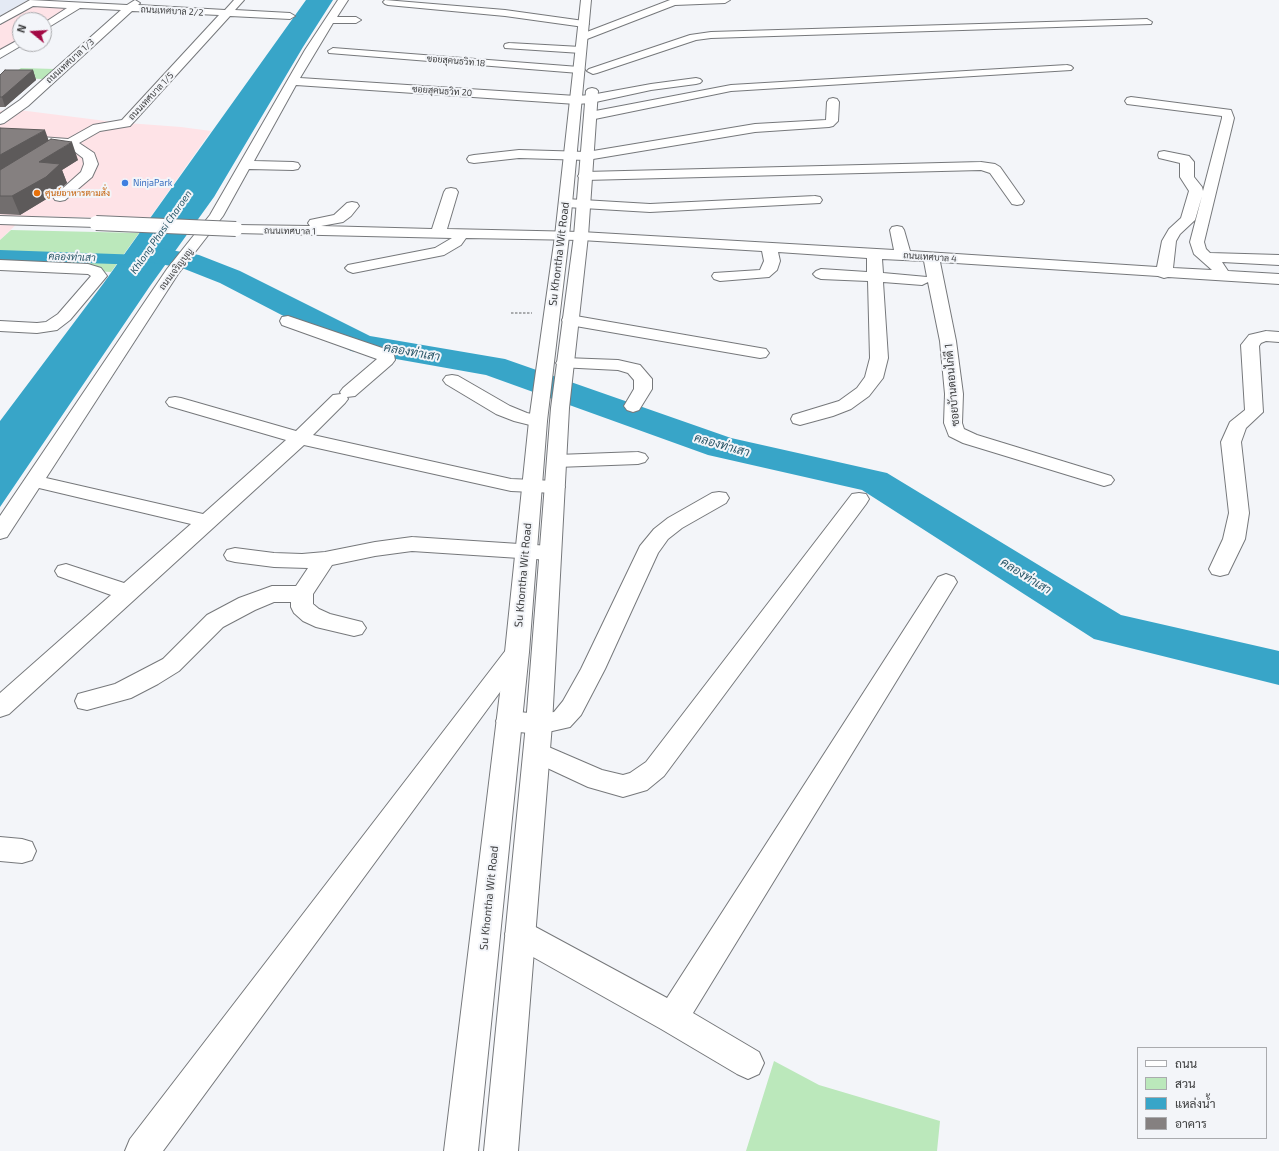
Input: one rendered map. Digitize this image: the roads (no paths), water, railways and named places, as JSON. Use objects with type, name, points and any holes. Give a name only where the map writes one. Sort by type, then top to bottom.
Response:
[{"type":"street","name":"ถนนเทศบาล 1/3","points":[[0,120],[24,103],[138,0]]},
{"type":"street","name":"ถนนเทศบาล 1/5","points":[[0,185],[97,128],[126,123],[239,0]]},
{"type":"street","name":"ถนนเจริญบุญ","points":[[0,532],[182,260],[216,216],[293,81],[342,0]]},
{"type":"street","name":"Su Khontha Wit Road","points":[[461,1151],[516,660],[537,552],[543,487],[546,411],[545,372],[566,203],[586,0]]},
{"type":"street","name":"Su Khontha Wit Road","points":[[543,487],[556,461],[546,411],[565,369],[581,236],[599,0]]},
{"type":"street","points":[[545,60],[581,48],[596,32],[674,2],[725,0]]},
{"type":"street","name":"ถนนเทศบาล 2/2","points":[[34,2],[128,9],[290,16]]},
{"type":"street","points":[[3,8],[8,11],[17,12],[34,2]]},
{"type":"street","points":[[388,2],[505,13],[581,48]]},
{"type":"street","points":[[52,22],[77,6]]},
{"type":"street","points":[[0,21],[12,15]]},
{"type":"street","points":[[330,20],[356,20]]},
{"type":"street","points":[[593,71],[694,37],[711,35],[1006,25],[1147,22]]},
{"type":"street","points":[[509,46],[581,48]]},
{"type":"street","points":[[0,54],[12,47]]},
{"type":"street","name":"ซอยสุคนธวิท 18","points":[[333,51],[581,48]]},
{"type":"street","points":[[590,116],[731,88],[1067,68]]},
{"type":"street","points":[[651,87],[653,79],[662,74]]},
{"type":"street","name":"ซอยสุคนธวิท 20","points":[[293,81],[576,100],[591,99],[651,87],[696,81]]},
{"type":"street","points":[[1131,101],[1227,113],[1228,118],[1197,242],[1199,251],[1216,265],[1224,276]]},
{"type":"street","points":[[474,159],[520,154],[587,156],[755,128],[829,123],[832,121],[833,102]]},
{"type":"street","points":[[0,138],[71,143],[89,156],[91,164],[87,174],[60,197]]},
{"type":"street","points":[[1164,155],[1184,159],[1187,162],[1187,177],[1195,187],[1196,191],[1188,220],[1174,232],[1169,241],[1164,273]]},
{"type":"street","points":[[244,165],[293,166]]},
{"type":"street","points":[[585,176],[981,166],[990,167],[995,170],[1017,201]]},
{"type":"street","points":[[438,233],[451,192]]},
{"type":"street","points":[[566,203],[650,208],[732,198],[815,200]]},
{"type":"street","points":[[315,223],[338,219],[352,206]]},
{"type":"street","points":[[216,216],[288,219],[315,223],[343,232]]},
{"type":"street","name":"ถนนเทศบาล 1","points":[[0,220],[343,232],[581,236]]},
{"type":"street","points":[[897,230],[903,255]]},
{"type":"street","points":[[353,268],[439,252],[456,242],[462,234]]},
{"type":"street","name":"ถนนเทศบาล 4","points":[[581,236],[1279,279]]},
{"type":"street","points":[[720,276],[764,274],[769,270],[772,261],[769,247]]},
{"type":"street","points":[[800,419],[845,405],[863,392],[874,378],[880,358],[874,253]]},
{"type":"street","name":"ซอยบัานดอนไก่ดี 1","points":[[931,257],[948,341],[954,394],[953,423],[956,432],[970,439],[1104,480]]},
{"type":"street","points":[[1207,257],[1279,260]]},
{"type":"street","points":[[0,266],[88,269],[96,271],[99,276],[64,317],[51,326],[37,328],[0,326]]},
{"type":"street","points":[[821,274],[922,280]]},
{"type":"street","points":[[552,314],[760,353]]},
{"type":"street","points":[[0,707],[300,438],[344,396],[386,360],[385,355],[288,321]]},
{"type":"street","points":[[1220,569],[1234,539],[1239,513],[1231,442],[1237,426],[1254,412],[1250,345],[1255,339],[1266,336],[1279,337]]},
{"type":"street","points":[[565,369],[618,365],[634,369],[643,379],[643,389],[633,406]]},
{"type":"street","points":[[452,380],[504,410],[521,417],[546,411]]},
{"type":"street","points":[[175,402],[300,438],[466,476],[511,485],[543,487]]},
{"type":"street","points":[[556,461],[638,458]]},
{"type":"street","points":[[34,481],[205,522]]},
{"type":"street","points":[[509,721],[539,724],[560,720],[572,708],[593,669],[648,551],[661,534],[675,523],[719,498]]},
{"type":"street","points":[[537,752],[597,780],[623,786],[638,782],[644,778],[655,769],[859,499]]},
{"type":"street","points":[[235,555],[295,561],[325,559],[412,544],[537,552]]},
{"type":"street","name":"Su Khontha Wit Road","points":[[501,1151],[537,752],[543,668],[537,552]]},
{"type":"street","points":[[325,559],[302,594],[302,607],[311,615],[324,621],[354,628]]},
{"type":"street","points":[[66,571],[127,592]]},
{"type":"street","points":[[672,1018],[946,582]]},
{"type":"street","points":[[87,701],[122,691],[160,672],[171,665],[215,620],[247,604],[272,594],[302,594]]},
{"type":"street","points":[[142,1151],[516,660],[543,668]]},
{"type":"street","points":[[520,934],[748,1062]]},
{"type":"water","name":"Khlong Phasi Charoen","points":[[306,0],[333,0],[303,47],[214,197],[150,286],[0,507],[0,421],[103,284]]},
{"type":"waterway","name":"คลองท่าเสา","points":[[148,254],[189,261],[230,277],[362,344],[493,366],[721,447],[874,481],[1109,628],[1279,668]]},
{"type":"waterway","name":"คลองท่าเสา","points":[[0,255],[143,260]]},
{"type":"place","name":"NinjaPark","points":[[125,183]]},
{"type":"place","name":"ศูนย์อาหารตามสั่ง","points":[[37,193]]}]
